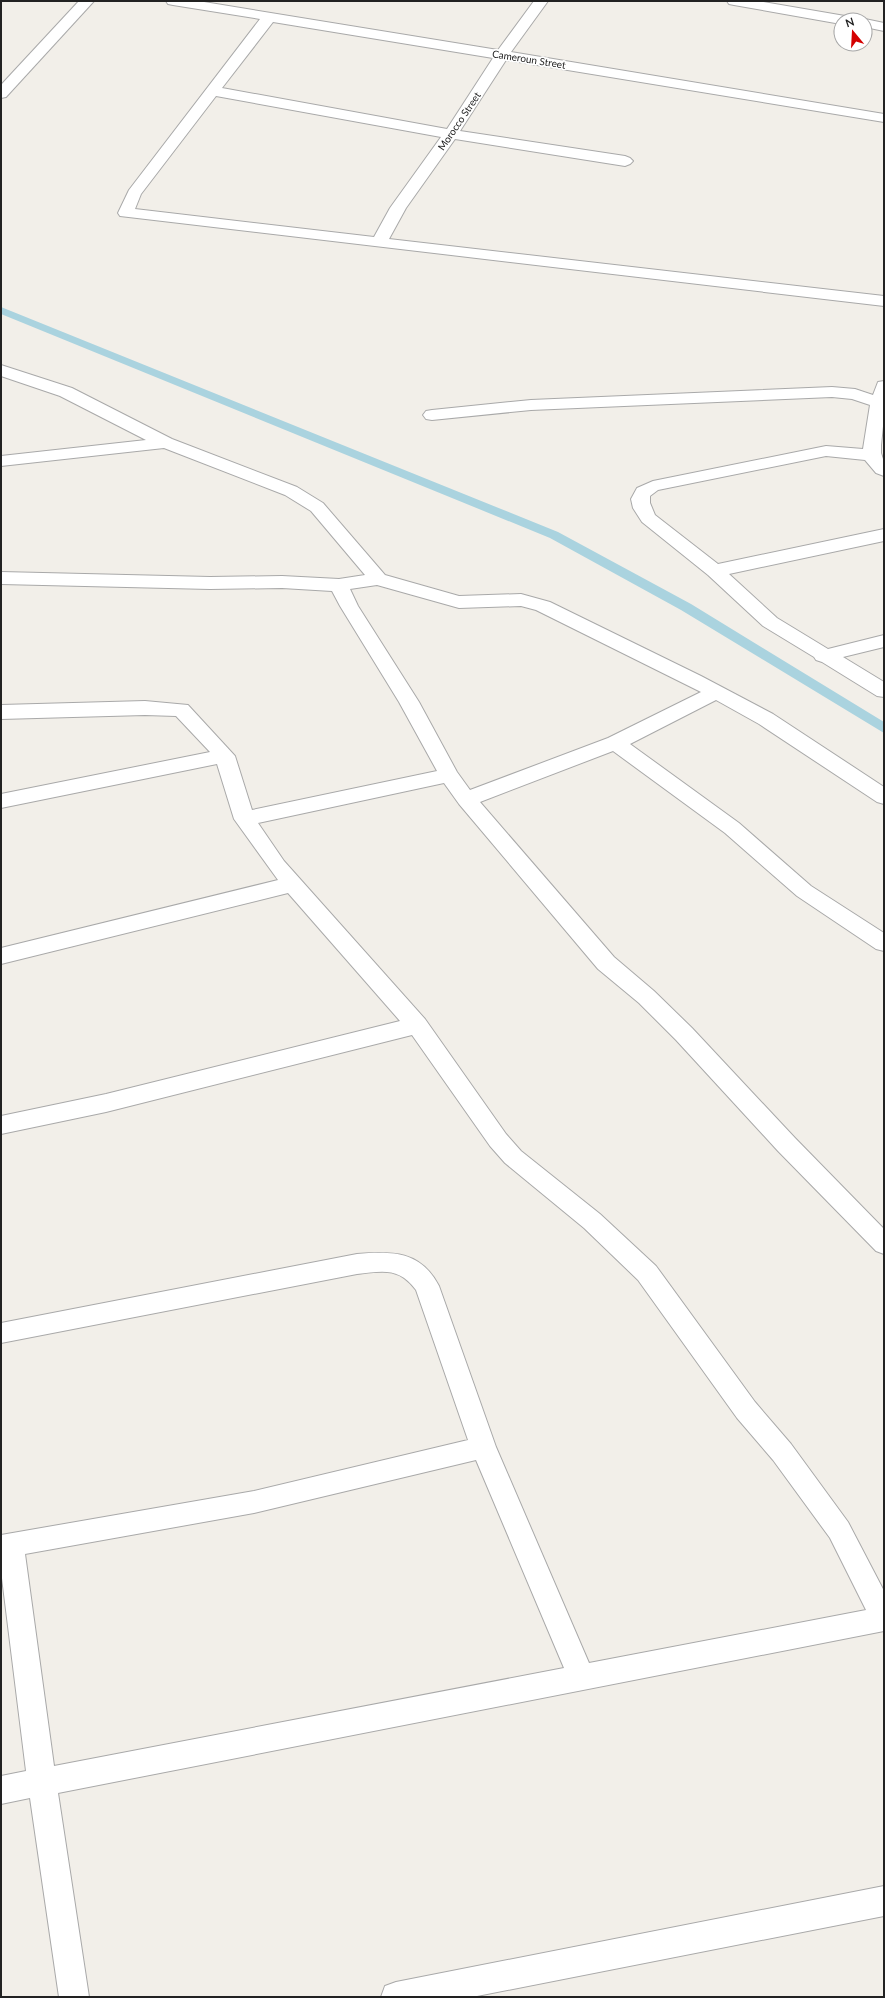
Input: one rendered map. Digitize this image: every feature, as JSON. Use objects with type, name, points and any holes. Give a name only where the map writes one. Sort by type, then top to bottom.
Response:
[{"type":"street","points":[[1,94],[87,1]]},
{"type":"street","name":"Cameroun Street","points":[[173,1],[268,18],[502,54],[884,118]]},
{"type":"street","name":"Morocco Street","points":[[379,242],[398,208],[451,134],[502,54],[541,1]]},
{"type":"street","points":[[734,1],[833,18]]},
{"type":"street","points":[[268,18],[134,193],[126,213],[884,301]]},
{"type":"street","points":[[873,25],[884,27]]},
{"type":"street","points":[[211,92],[451,134],[625,161]]},
{"type":"street","points":[[1,370],[66,392],[166,443],[291,491],[317,507],[378,579]]},
{"type":"street","points":[[884,386],[877,402],[872,455],[879,468],[884,471]]},
{"type":"street","points":[[432,415],[531,405],[832,392],[855,394],[877,402]]},
{"type":"street","points":[[1,461],[166,443]]},
{"type":"street","points":[[872,455],[826,451],[672,482],[646,489],[640,498],[648,518],[715,571],[770,622],[823,656],[884,691]]},
{"type":"street","points":[[715,571],[884,535]]},
{"type":"street","points":[[1,578],[210,583],[282,582],[339,585],[378,579],[459,602],[508,600],[533,602],[632,649],[766,719],[884,797]]},
{"type":"street","points":[[339,585],[346,600],[409,702],[449,775],[466,799],[606,963],[626,978],[657,1007],[817,1177],[884,1244]]},
{"type":"street","points":[[823,656],[884,641]]},
{"type":"street","points":[[466,799],[615,743],[716,692]]},
{"type":"street","points":[[1,712],[145,708],[178,709],[188,715],[226,756],[244,819],[277,866],[417,1025],[498,1140],[513,1157],[592,1221],[647,1273],[746,1410],[782,1452],[836,1525],[884,1618],[1,1790]]},
{"type":"street","points":[[615,743],[732,828],[804,891],[884,943]]},
{"type":"street","points":[[1,801],[226,756]]},
{"type":"street","points":[[244,819],[449,775]]},
{"type":"street","points":[[1,956],[293,884]]},
{"type":"street","points":[[1,1125],[120,1100],[292,1056],[343,1041],[417,1025]]},
{"type":"street","points":[[1,1333],[351,1265],[399,1263],[419,1273],[427,1286],[483,1447],[581,1677]]},
{"type":"street","points":[[74,1997],[6,1546],[254,1502],[483,1447]]},
{"type":"street","points":[[396,1997],[884,1902]]},
{"type":"waterway","points":[[1,310],[554,535],[686,607],[884,728]]}]
